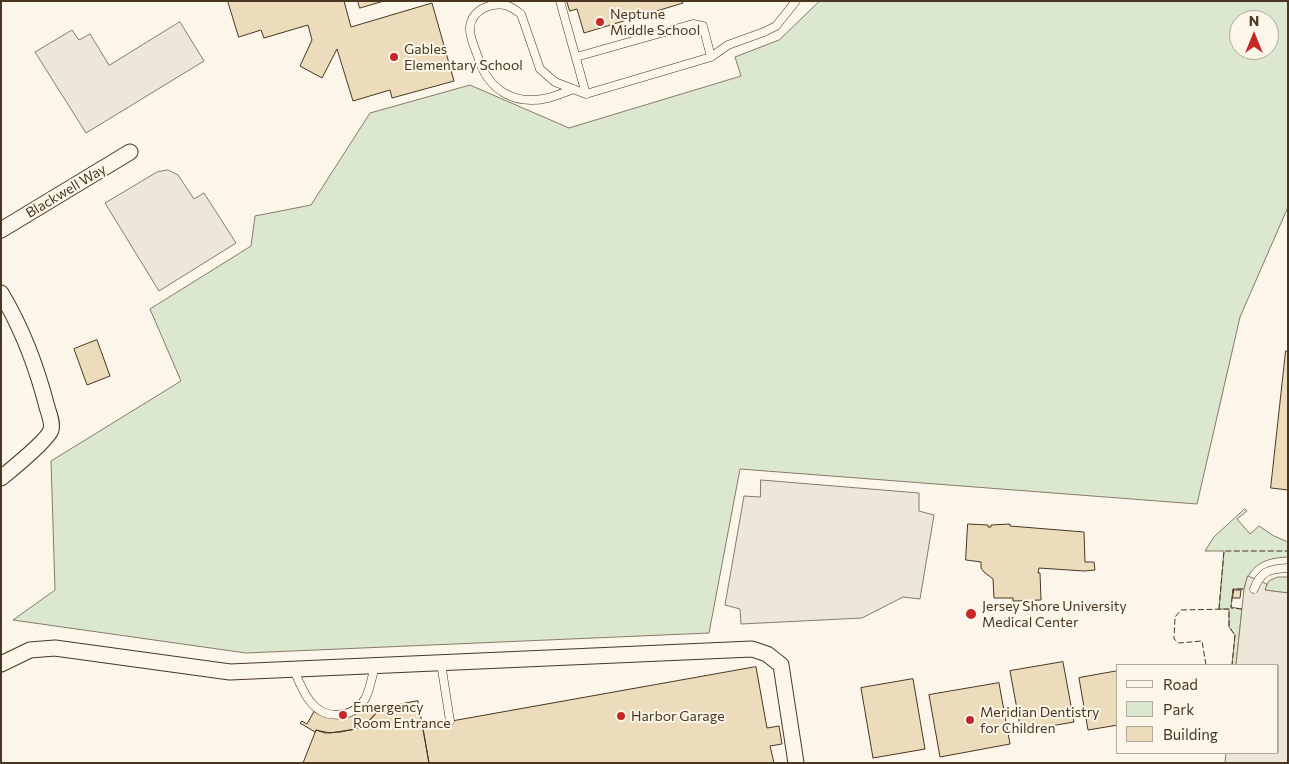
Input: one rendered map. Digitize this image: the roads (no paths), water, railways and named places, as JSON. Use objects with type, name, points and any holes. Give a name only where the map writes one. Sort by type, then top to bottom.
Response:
[{"type":"street","name":"Blackwell Way","points":[[1,230],[130,152]]},
{"type":"street","points":[[1,293],[30,352],[52,423],[51,431],[45,439],[1,478]]},
{"type":"street","points":[[1,664],[30,650],[55,648],[230,672],[743,649],[759,650],[781,665],[796,763]]},
{"type":"lane","points":[[560,1],[586,94]]},
{"type":"lane","points":[[574,89],[549,98],[535,100],[511,96],[497,90],[486,77],[480,65],[470,33],[470,25],[479,11],[495,3],[507,6],[521,14],[540,69],[555,82],[574,89],[586,94],[711,57],[728,45],[776,26],[796,1]]},
{"type":"lane","points":[[576,57],[693,24],[703,26],[711,57]]},
{"type":"lane","points":[[1254,589],[1260,576],[1270,570],[1288,568]]},
{"type":"lane","points":[[441,663],[450,721]]},
{"type":"lane","points":[[294,670],[302,691],[309,701],[320,711],[338,715],[346,714],[360,706],[366,697],[375,666]]},
{"type":"place","name":"Neptune Middle School","points":[[600,22]]},
{"type":"place","name":"Gables Elementary School","points":[[394,57]]},
{"type":"place","name":"Jersey Shore University Medical Center","points":[[971,614]]},
{"type":"place","name":"Emergency Room Entrance","points":[[343,715]]},
{"type":"place","name":"Harbor Garage","points":[[621,716]]},
{"type":"place","name":"Meridian Dentistry for Children","points":[[970,720]]}]
